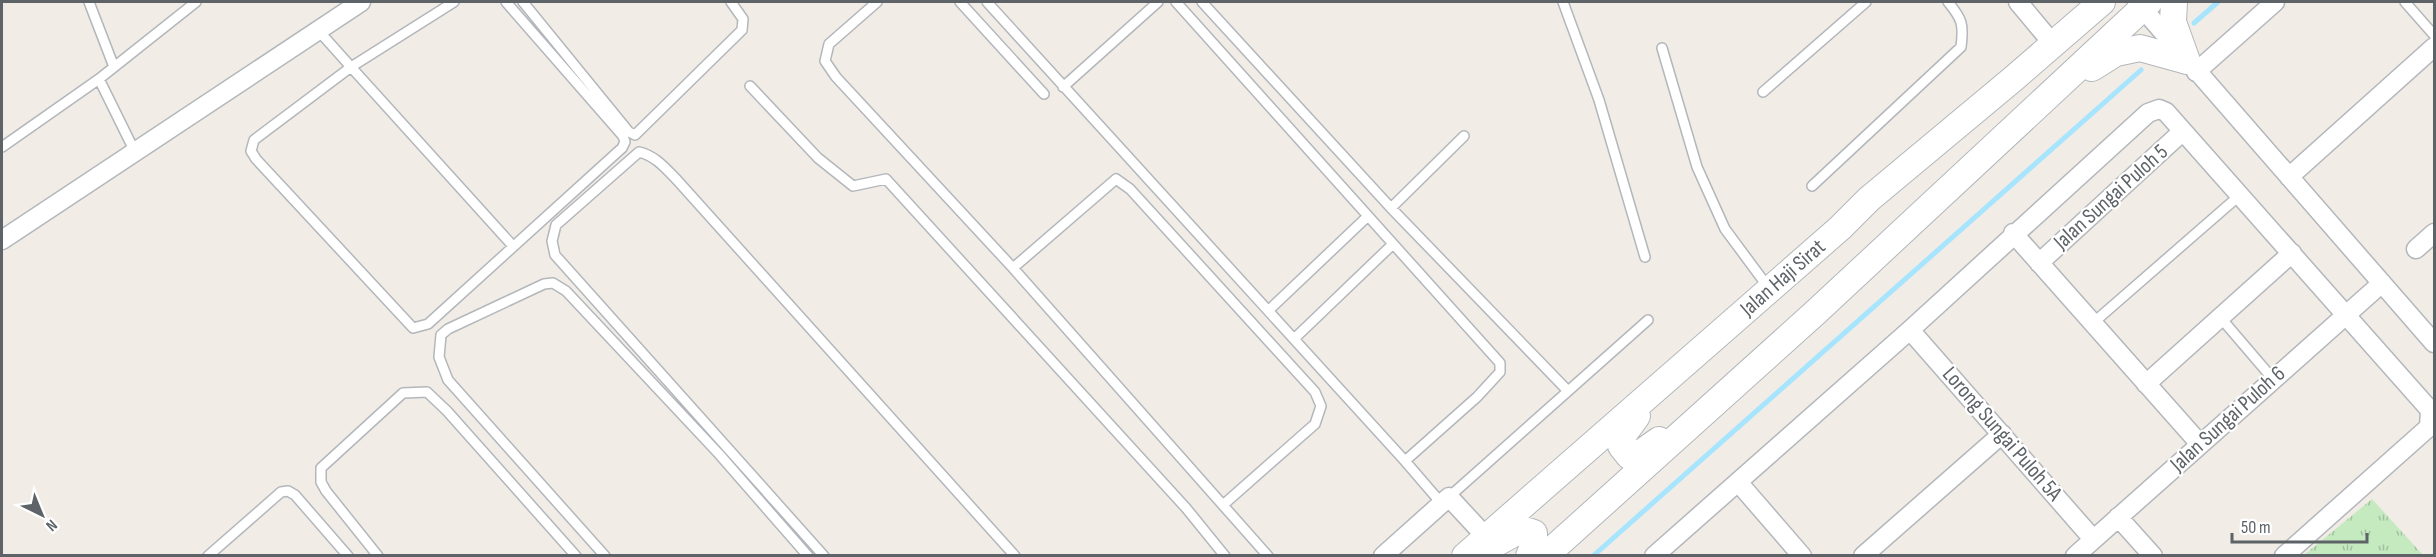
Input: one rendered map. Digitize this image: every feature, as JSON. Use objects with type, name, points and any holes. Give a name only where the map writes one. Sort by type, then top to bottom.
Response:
[{"type":"main road","name":"Jalan Haji Sirat","points":[[1465,555],[1482,546],[1840,228],[1869,199],[2102,2]]},
{"type":"main road","points":[[2174,2],[2173,22],[2192,66]]},
{"type":"main road","name":"Jalan Haji Sirat","points":[[1545,555],[1816,312],[2142,4]]},
{"type":"main road","points":[[1997,142],[2080,76],[2116,53],[2140,48],[2192,66]]},
{"type":"main road","points":[[1686,363],[1630,423],[1621,438],[1624,452],[1629,456],[1642,452],[1723,395]]},
{"type":"main road","points":[[1482,546],[1522,529],[1534,533],[1534,544],[1529,555]]},
{"type":"street","points":[[2,240],[361,2]]},
{"type":"street","points":[[2018,2],[2053,44]]},
{"type":"street","points":[[2192,66],[2275,2]]},
{"type":"street","points":[[2142,4],[2192,66],[2434,343]]},
{"type":"street","points":[[2289,177],[2434,47]]},
{"type":"street","points":[[1654,555],[1910,330],[2013,233],[2148,113],[2159,109],[2166,112],[2430,410],[2429,427],[2284,555]]},
{"type":"street","name":"Jalan Sungai Puloh 5","points":[[2039,263],[2183,131]]},
{"type":"street","points":[[2416,249],[2434,232]]},
{"type":"street","points":[[2013,233],[2200,444]]},
{"type":"street","points":[[2146,384],[2292,253]]},
{"type":"street","name":"Jalan Sungai Puloh 6","points":[[2075,555],[2382,283]]},
{"type":"street","name":"Lorong Sungai Puloh 5A","points":[[1910,330],[2093,539]]},
{"type":"street","points":[[1863,555],[2002,434]]},
{"type":"street","points":[[1738,482],[1802,555]]},
{"type":"street","points":[[1383,555],[1445,500],[1482,546]]},
{"type":"street","points":[[2118,517],[2152,555]]},
{"type":"lane","points":[[89,2],[114,67]]},
{"type":"lane","points":[[2,147],[99,79],[196,2]]},
{"type":"lane","points":[[454,2],[351,67],[254,140],[251,151],[413,328],[428,324],[512,245],[622,148],[625,142],[623,136],[506,2]]},
{"type":"lane","points":[[523,2],[629,132],[635,135],[742,30],[743,19],[731,2]]},
{"type":"lane","points":[[877,2],[829,44],[825,61],[836,77],[1013,268],[1268,555]]},
{"type":"lane","points":[[960,2],[1044,94]]},
{"type":"lane","points":[[987,2],[1405,461],[1445,500],[1648,320]]},
{"type":"lane","points":[[1063,87],[1158,2]]},
{"type":"lane","points":[[1176,2],[1500,363],[1500,372],[1478,397],[1405,461]]},
{"type":"lane","points":[[1202,2],[1391,208],[1568,392]]},
{"type":"lane","points":[[1563,2],[1599,100],[1645,257]]},
{"type":"lane","points":[[1763,92],[1866,2]]},
{"type":"lane","points":[[1812,186],[1961,47],[1963,32],[1961,18],[1948,2]]},
{"type":"lane","points":[[2405,2],[2434,35]]},
{"type":"lane","points":[[318,30],[512,245]]},
{"type":"lane","points":[[1662,48],[1697,167],[1725,229],[1769,289]]},
{"type":"lane","points":[[99,79],[135,152]]},
{"type":"lane","points":[[750,86],[818,158],[853,186],[886,179],[1186,508],[1225,555]]},
{"type":"lane","points":[[1391,208],[1464,136]]},
{"type":"lane","points":[[824,555],[555,255],[552,241],[556,225],[639,152],[649,154],[677,180],[1015,555]]},
{"type":"lane","points":[[1013,268],[1116,179],[1130,189],[1315,392],[1321,406],[1315,424],[1223,505]]},
{"type":"lane","points":[[2093,323],[2240,195]]},
{"type":"lane","points":[[1269,309],[1368,216]]},
{"type":"lane","points":[[1295,339],[1393,244]]},
{"type":"lane","points":[[605,555],[448,380],[440,357],[441,335],[448,329],[544,284],[553,283],[566,291],[718,454],[808,555]]},
{"type":"lane","points":[[2220,317],[2273,379]]},
{"type":"lane","points":[[378,555],[326,491],[321,482],[321,468],[404,393],[427,392],[447,411],[576,555]]},
{"type":"lane","points":[[208,555],[280,492],[288,491],[295,495],[348,555]]},
{"type":"green space","points":[[2372,499],[2423,555],[2304,555]]},
{"type":"waterway","points":[[2194,23],[2218,2]]},
{"type":"waterway","points":[[1593,556],[2141,70]]}]
